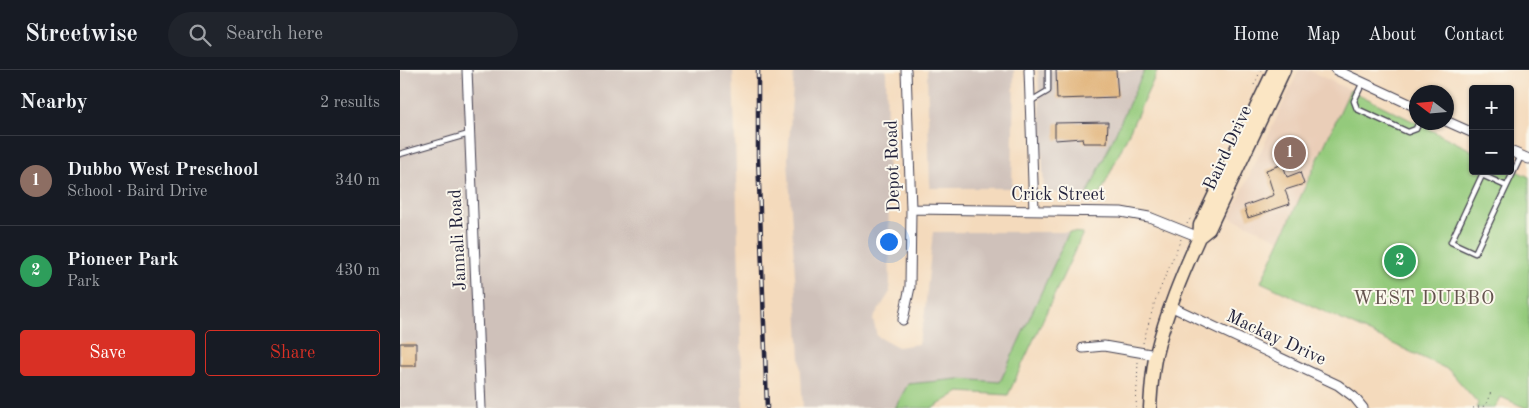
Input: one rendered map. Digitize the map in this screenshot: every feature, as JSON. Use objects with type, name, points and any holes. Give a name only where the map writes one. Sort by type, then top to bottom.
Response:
[{"type":"street","name":"Jannali Road","points":[[467,70],[481,408]]},
{"type":"street","name":"Depot Road","points":[[903,320],[910,287],[911,209],[906,70]]},
{"type":"street","points":[[1029,70],[1034,212]]},
{"type":"street","name":"Baird Drive","points":[[1150,408],[1156,354],[1170,306],[1199,237],[1200,225],[1274,70]]},
{"type":"street","name":"Baird Drive","points":[[1199,237],[1208,229],[1284,70]]},
{"type":"street","points":[[1336,70],[1409,104]]},
{"type":"street","points":[[1454,125],[1469,131]]},
{"type":"street","name":"Crick Street","points":[[911,209],[1121,212],[1161,221],[1199,237]]},
{"type":"street","name":"Mackay Drive","points":[[1170,306],[1338,385],[1354,397],[1363,408]]},
{"type":"street","points":[[1083,348],[1104,346],[1156,354]]},
{"type":"lane","points":[[1030,101],[1048,91],[1048,70]]},
{"type":"lane","points":[[1363,82],[1354,101],[1357,109],[1408,132],[1413,130]]},
{"type":"lane","points":[[400,154],[469,134]]},
{"type":"lane","points":[[1482,175],[1451,242],[1475,253],[1506,186],[1525,157]]},
{"type":"lane","points":[[1487,175],[1506,186]]},
{"type":"path","points":[[1474,408],[1485,406],[1491,392]]},
{"type":"shaded area","points":[[400,70],[733,70],[743,408],[400,408]]},
{"type":"shaded area","points":[[794,70],[886,70],[890,292],[873,319],[877,336],[898,347],[918,344],[924,320],[933,232],[1069,232],[1000,382],[959,379],[908,384],[895,408],[803,408],[788,159]]},
{"type":"shaded area","points":[[927,70],[1014,70],[1012,188],[930,188]]},
{"type":"shaded area","points":[[1038,70],[1144,71],[1086,197],[1044,191]]},
{"type":"shaded area","points":[[1299,70],[1308,70],[1350,90],[1280,240],[1230,217]]},
{"type":"green space","points":[[1158,70],[1099,197],[1086,197],[1144,71]]},
{"type":"green space","points":[[1350,90],[1409,119],[1409,130],[1431,130],[1469,149],[1469,175],[1514,175],[1514,170],[1529,177],[1529,408],[1501,397],[1495,408],[1476,408],[1478,403],[1449,370],[1261,282]]},
{"type":"green space","points":[[1069,232],[1083,233],[1008,395],[959,392],[933,408],[895,408],[908,384],[959,379],[1000,382]]},
{"type":"building","points":[[1056,70],[1116,70],[1118,97],[1057,99]]},
{"type":"building","points":[[1108,122],[1107,143],[1083,143],[1082,138],[1055,140],[1055,123]]},
{"type":"building","points":[[1283,164],[1287,177],[1300,172],[1304,184],[1285,190],[1290,204],[1248,218],[1244,206],[1274,195],[1266,170]]},
{"type":"building","points":[[400,343],[416,343],[416,366],[400,366]]},
{"type":"railway","points":[[758,70],[758,155],[767,408]]},
{"type":"place","name":"Dubbo West Preschool","points":[[1290,153]]},
{"type":"place","name":"Pioneer Park","points":[[1400,261]]},
{"type":"district","name":"WEST DUBBO","points":[[1424,299]]}]
